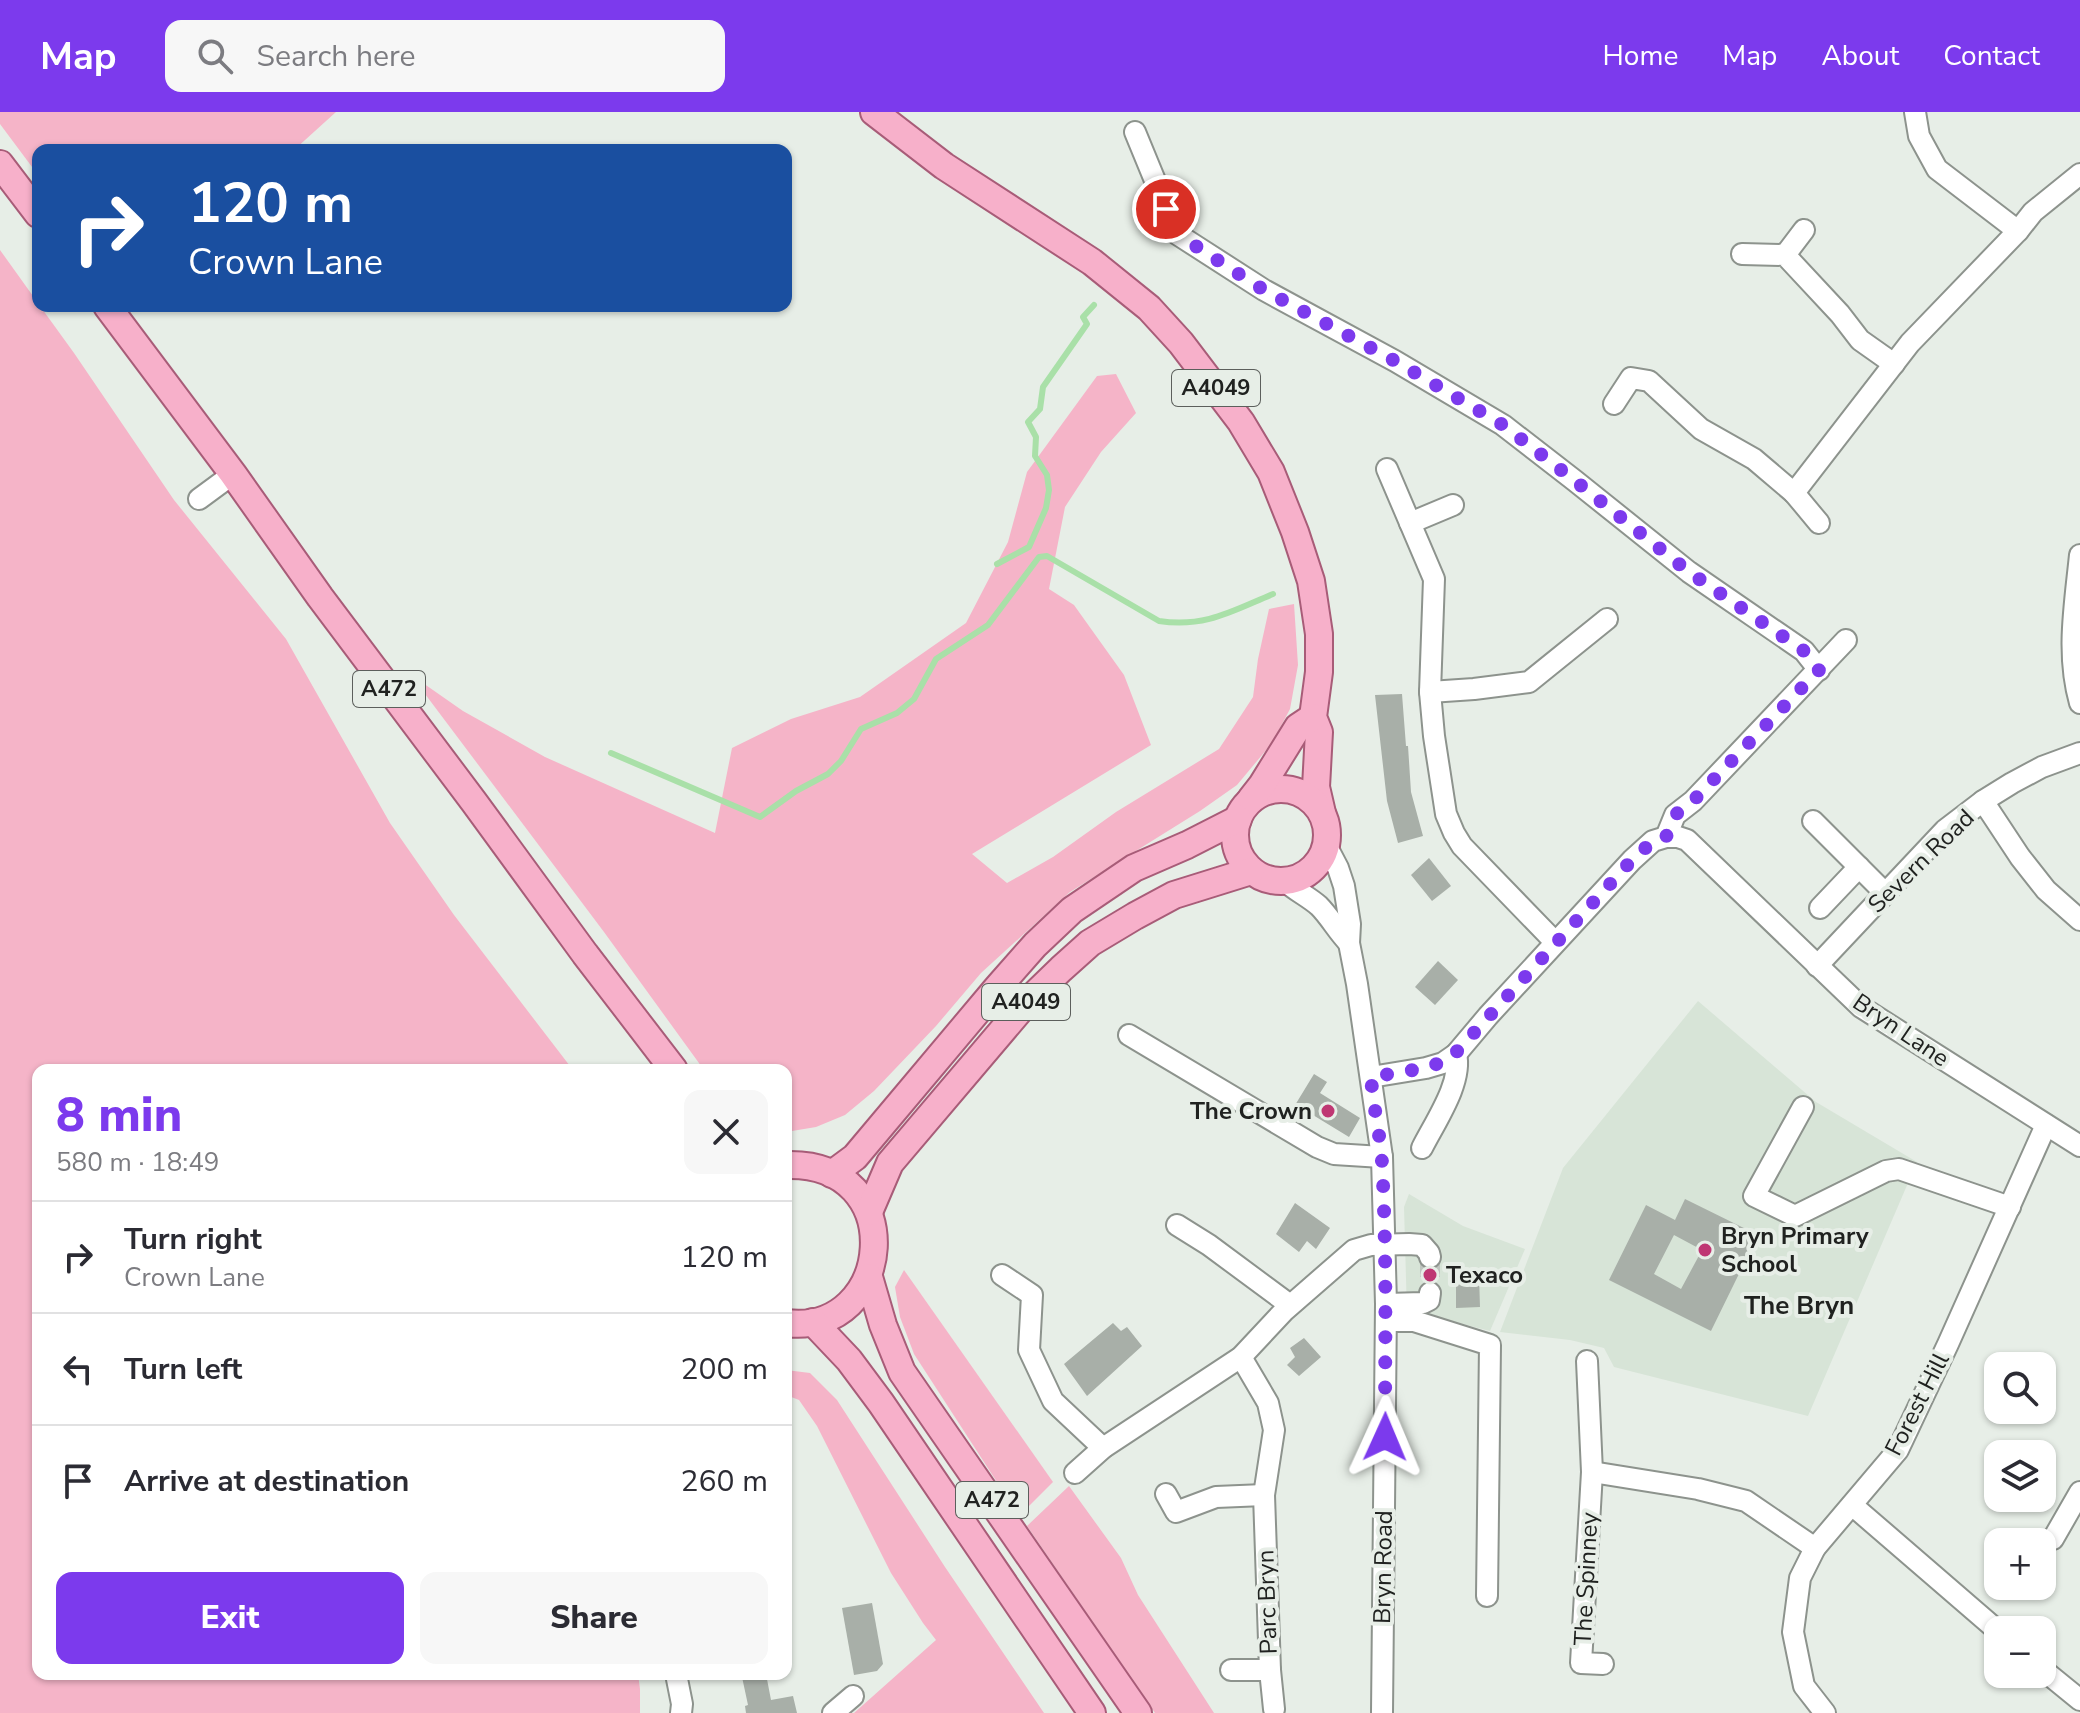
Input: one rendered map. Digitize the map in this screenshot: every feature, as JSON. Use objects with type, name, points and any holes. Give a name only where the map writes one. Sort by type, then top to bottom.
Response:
[{"type":"main road","name":"A4049","points":[[874,112],[944,166],[1092,262],[1149,308],[1181,343],[1224,400],[1271,472],[1311,581],[1319,634],[1319,672],[1313,717],[1319,732],[1316,787],[1322,813]]},
{"type":"main road","points":[[0,164],[32,206]]},
{"type":"main road","name":"A472","points":[[112,312],[669,1064]]},
{"type":"main road","name":"A4049","points":[[832,1174],[855,1157],[1035,945],[1072,910],[1134,868],[1187,845],[1242,812],[1298,727],[1313,717]]},
{"type":"main road","points":[[1286,788],[1299,792],[1317,804],[1328,831],[1327,847],[1316,867],[1304,877],[1286,882],[1270,881],[1251,871],[1241,859],[1236,845],[1235,828],[1242,812],[1258,794],[1286,788]]},
{"type":"main road","name":"A4049","points":[[869,1212],[890,1163],[1025,1004],[1090,943],[1174,895],[1251,871]]},
{"type":"main road","points":[[792,1163],[832,1174],[854,1190],[869,1212],[875,1233],[875,1255],[869,1277],[855,1297],[836,1313],[813,1322],[792,1324]]},
{"type":"main road","name":"A472","points":[[869,1277],[883,1325],[902,1372],[1138,1713]]},
{"type":"main road","name":"A472","points":[[813,1322],[849,1360],[881,1403],[1092,1713]]},
{"type":"street","points":[[1915,112],[1919,136],[1937,169],[2018,231]]},
{"type":"street","points":[[1135,132],[1177,234],[1264,290],[1395,361],[1503,425],[1689,572],[1804,651],[1819,670]]},
{"type":"street","points":[[1794,493],[1910,343],[2033,212],[2080,174]]},
{"type":"street","points":[[1785,255],[1804,230]]},
{"type":"street","points":[[1742,254],[1785,255],[1860,340],[1894,364]]},
{"type":"street","points":[[1614,404],[1631,378],[1649,381],[1701,429],[1754,459],[1794,493],[1819,523]]},
{"type":"street","points":[[1387,469],[1434,579],[1430,692],[1446,814],[1462,846],[1555,942]]},
{"type":"street","points":[[199,499],[233,474]]},
{"type":"street","points":[[1410,523],[1453,505]]},
{"type":"street","points":[[2080,555],[2071,648],[2080,703]]},
{"type":"street","points":[[1430,692],[1529,682],[1607,619]]},
{"type":"street","points":[[1371,1077],[1443,1063],[1456,1054],[1632,860],[1653,841],[1666,837],[1675,815],[1693,801],[1846,640]]},
{"type":"street","name":"Severn Road","points":[[1817,966],[1945,830],[1983,801],[2042,767],[2080,753]]},
{"type":"street","points":[[1983,801],[2046,890],[2080,920]]},
{"type":"street","points":[[1813,821],[1885,893]]},
{"type":"street","name":"Bryn Lane","points":[[1666,837],[1687,840],[1861,1007],[2080,1146]]},
{"type":"street","name":"Bryn Road","points":[[1327,847],[1344,886],[1350,924],[1349,943],[1382,1157],[1386,1245],[1382,1713]]},
{"type":"street","points":[[1820,908],[1859,867]]},
{"type":"street","name":"Bryn Road","points":[[1286,882],[1318,905],[1336,931],[1349,943]]},
{"type":"street","points":[[1129,1035],[1317,1147],[1334,1154],[1382,1157]]},
{"type":"street","points":[[1422,1148],[1455,1082],[1459,1065],[1456,1054]]},
{"type":"street","points":[[1803,1107],[1754,1196],[1795,1216],[1886,1171],[1899,1169],[2010,1207]]},
{"type":"street","name":"Forest Hill","points":[[1825,1713],[1804,1686],[1793,1632],[1800,1578],[1815,1548],[1898,1450],[2046,1125]]},
{"type":"street","points":[[1177,1225],[1290,1305]]},
{"type":"street","points":[[1075,1473],[1103,1448],[1241,1357],[1290,1305],[1354,1250],[1371,1245],[1422,1245],[1430,1257]]},
{"type":"street","points":[[1002,1275],[1032,1295],[1029,1350],[1053,1401],[1103,1448]]},
{"type":"street","points":[[1386,1313],[1423,1303],[1429,1300],[1430,1293]]},
{"type":"street","points":[[1386,1313],[1490,1345],[1487,1596]]},
{"type":"street","name":"Parc Bryn","points":[[1241,1357],[1268,1403],[1274,1430],[1264,1495],[1274,1709]]},
{"type":"street","name":"The Spinney","points":[[1587,1361],[1592,1472],[1581,1663],[1603,1664]]},
{"type":"street","points":[[1592,1472],[1698,1489],[1746,1501],[1815,1548]]},
{"type":"street","points":[[2056,1534],[2080,1492]]},
{"type":"street","points":[[1166,1494],[1176,1512],[1216,1497],[1264,1495]]},
{"type":"street","points":[[1852,1505],[1984,1619]]},
{"type":"street","points":[[1231,1670],[1270,1670]]},
{"type":"street","points":[[677,1680],[681,1713]]},
{"type":"street","points":[[2056,1680],[2080,1700]]},
{"type":"street","points":[[833,1713],[853,1696]]},
{"type":"shaded area","points":[[0,112],[336,112],[301,144],[32,144],[32,167],[0,124]]},
{"type":"shaded area","points":[[0,250],[32,295],[32,312],[44,312],[174,500],[286,639],[390,823],[454,915],[568,1064],[32,1064],[32,1680],[639,1680],[640,1713],[0,1713]]},
{"type":"shaded area","points":[[1116,374],[1136,413],[1101,452],[1065,507],[1049,589],[1074,605],[1124,675],[1151,745],[972,854],[1007,883],[1053,857],[1116,812],[1219,749],[1253,697],[1269,609],[1294,604],[1298,665],[1290,709],[1272,743],[1237,785],[1070,892],[981,973],[874,1091],[845,1115],[816,1127],[792,1131],[792,1064],[700,1064],[410,674],[463,711],[545,757],[715,833],[732,748],[791,719],[860,697],[966,623],[1008,542],[1027,472],[1097,376]]},
{"type":"shaded area","name":"Bryn Primary School","points":[[1698,1001],[1816,1102],[1917,1162],[1808,1416],[1614,1367],[1604,1348],[1570,1340],[1500,1332],[1563,1168]]},
{"type":"shaded area","points":[[1409,1194],[1463,1226],[1525,1249],[1490,1331],[1419,1313],[1407,1314],[1404,1207]]},
{"type":"shaded area","points":[[904,1270],[1053,1482],[1019,1516],[914,1354],[900,1317],[895,1287]]},
{"type":"shaded area","points":[[792,1371],[810,1373],[837,1400],[1044,1713],[854,1713],[936,1640],[891,1573],[817,1426],[799,1400],[792,1397]]},
{"type":"shaded area","points":[[1069,1486],[1121,1558],[1138,1595],[1214,1713],[1155,1713],[1027,1526]]},
{"type":"building","points":[[1402,694],[1411,792],[1423,836],[1398,843],[1387,801],[1375,695]]},
{"type":"building","points":[[1429,858],[1451,886],[1432,901],[1411,875]]},
{"type":"building","points":[[1438,961],[1458,980],[1435,1005],[1415,987]]},
{"type":"building","name":"The Crown","points":[[1314,1074],[1327,1082],[1320,1093],[1360,1118],[1349,1137],[1308,1112],[1302,1123],[1289,1115]]},
{"type":"building","points":[[1685,1199],[1758,1235],[1711,1331],[1609,1280],[1646,1205],[1675,1220]],"holes":[[[1674,1235],[1702,1250],[1681,1289],[1654,1274]]]},
{"type":"building","points":[[1295,1203],[1330,1228],[1316,1249],[1307,1241],[1299,1252],[1276,1234]]},
{"type":"building","points":[[1456,1276],[1479,1276],[1480,1307],[1456,1308]]},
{"type":"building","points":[[1113,1323],[1121,1331],[1127,1327],[1142,1346],[1087,1396],[1064,1364]]},
{"type":"building","points":[[1304,1338],[1321,1357],[1299,1376],[1287,1365],[1295,1357],[1290,1348]]},
{"type":"building","points":[[872,1603],[883,1664],[877,1671],[854,1675],[842,1608]]},
{"type":"building","points":[[743,1680],[767,1680],[771,1700],[793,1696],[797,1713],[746,1713],[745,1706],[748,1705]]},
{"type":"waterway","points":[[997,564],[1029,547],[1046,508],[1049,490],[1047,475],[1035,456],[1036,437],[1028,422],[1040,409],[1043,387],[1087,324],[1083,317],[1094,305]]},
{"type":"waterway","points":[[611,753],[760,817],[796,791],[828,774],[841,761],[861,729],[897,713],[914,699],[936,659],[988,625],[1039,557],[1047,556],[1159,621],[1204,620],[1273,594]]},
{"type":"tunnel","points":[[1430,1257],[1430,1293]]},
{"type":"place","name":"The Crown","points":[[1328,1111]]},
{"type":"place","name":"Bryn Primary School","points":[[1705,1250]]},
{"type":"place","name":"Texaco","points":[[1430,1275]]},
{"type":"district","name":"The Bryn","points":[[1799,1305]]},
{"type":"route","points":[[1166,209],[1177,234],[1242,276],[1503,425],[1689,572],[1804,651],[1819,670],[1693,801],[1675,815],[1666,837],[1653,841],[1632,860],[1456,1054],[1443,1063],[1426,1068],[1371,1077],[1382,1157],[1386,1245],[1385,1437]]}]
